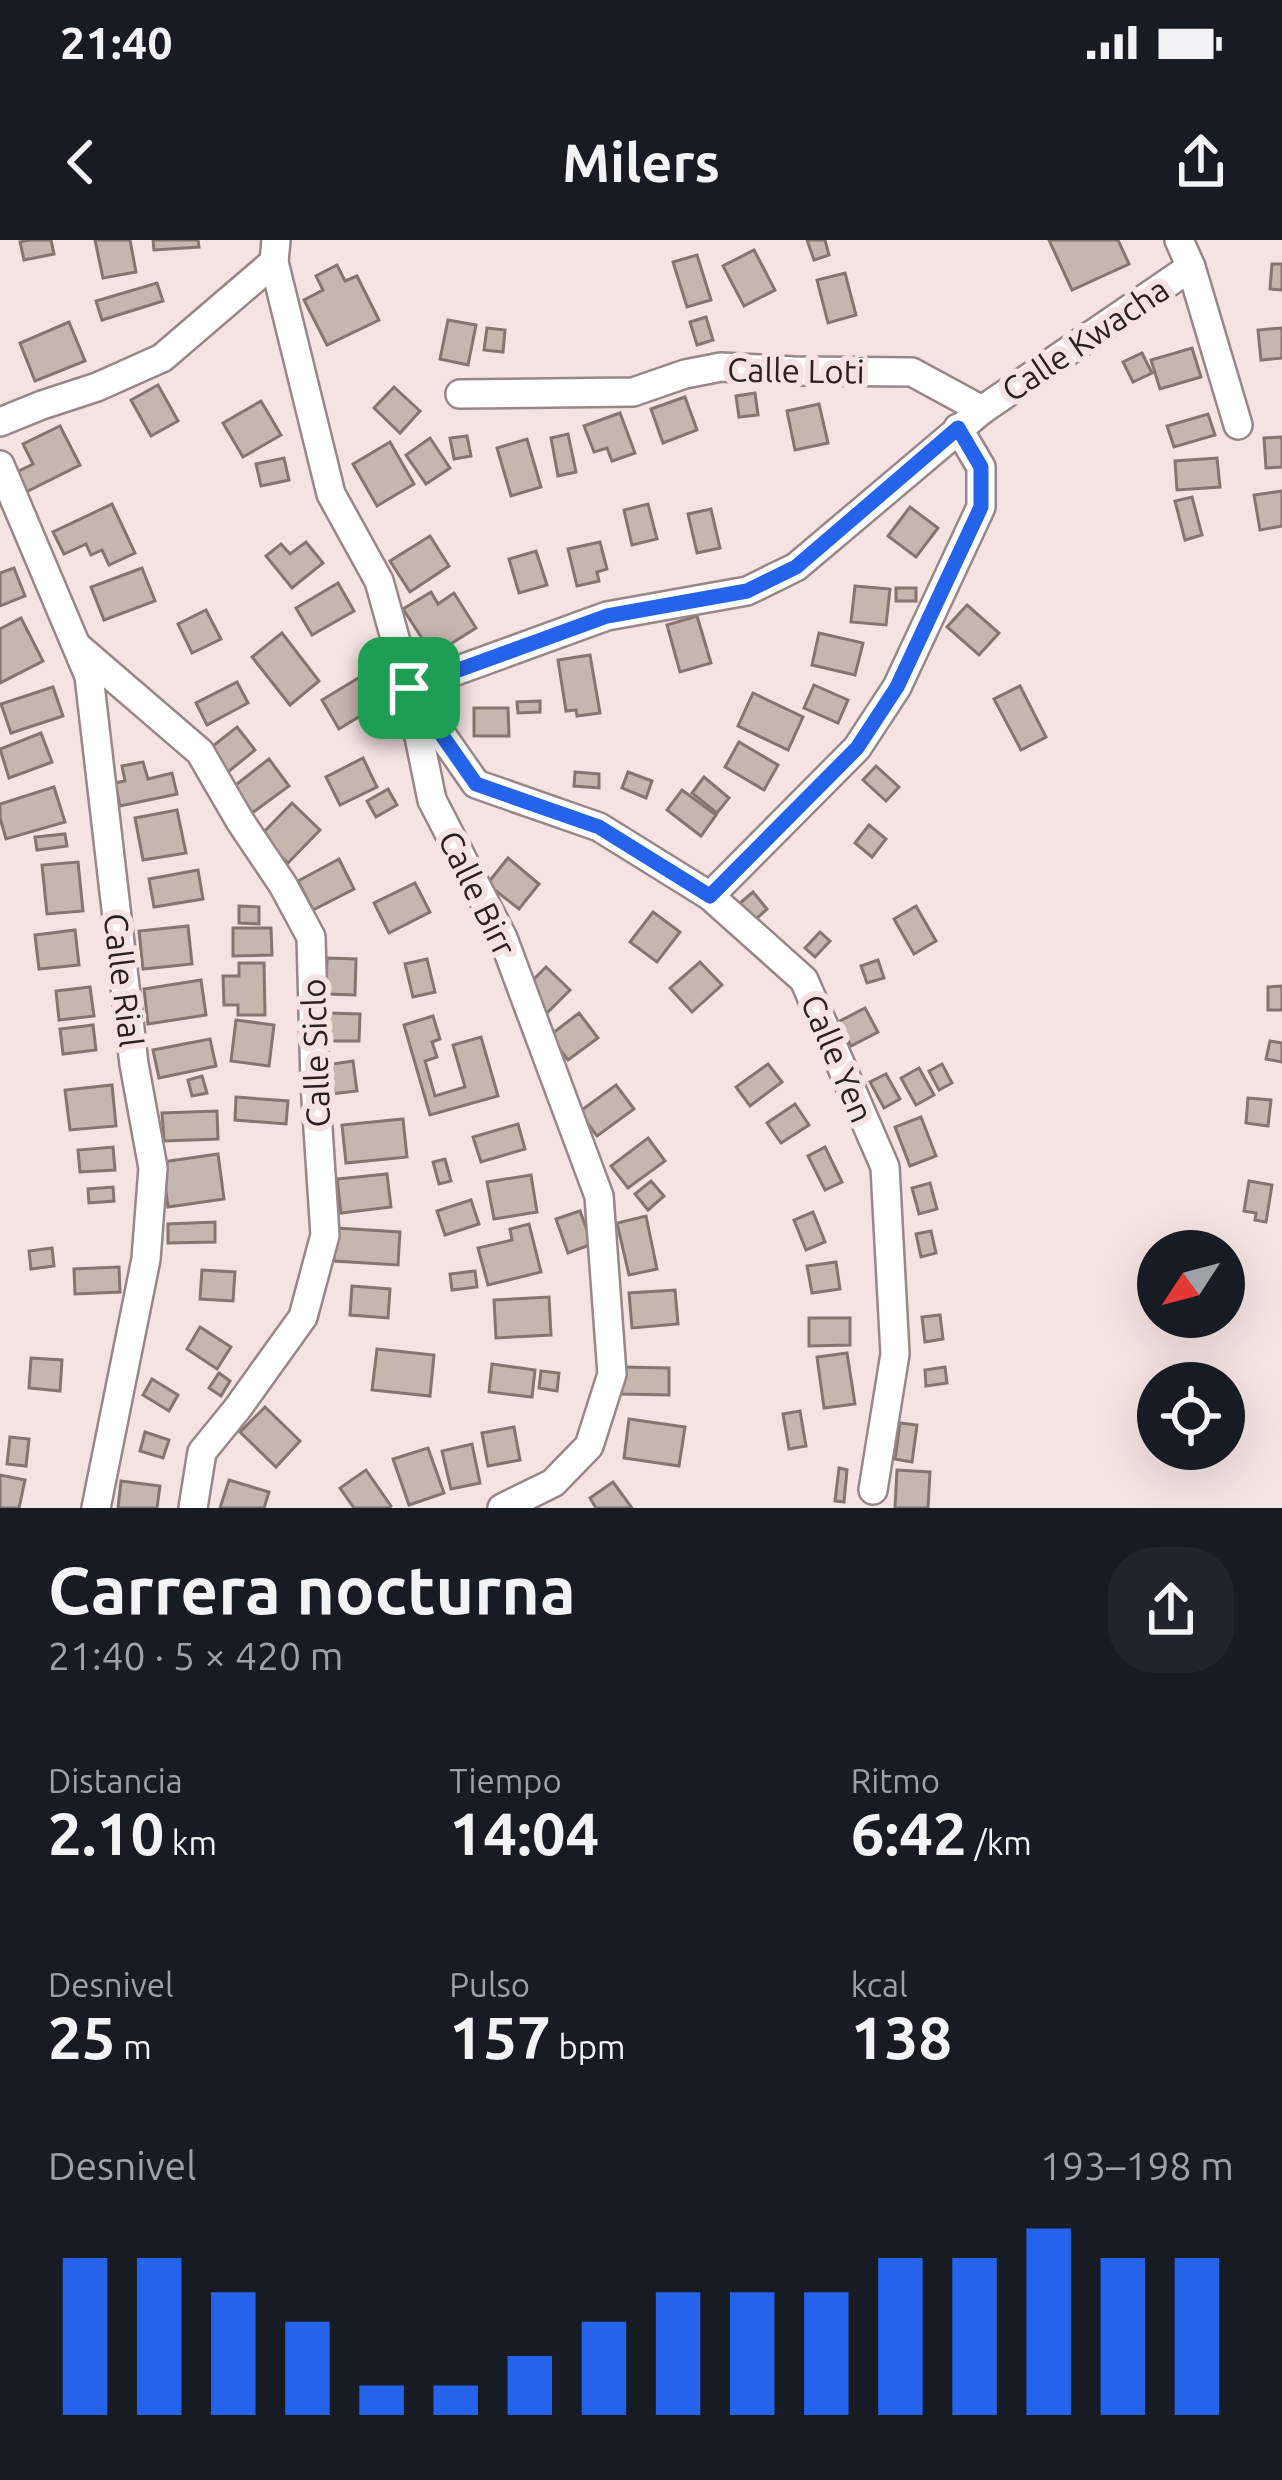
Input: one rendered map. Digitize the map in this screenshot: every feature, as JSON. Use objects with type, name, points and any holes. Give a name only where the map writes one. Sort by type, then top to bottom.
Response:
[{"type":"street","points":[[1179,240],[1238,425]]},
{"type":"street","points":[[0,422],[162,358],[274,251]]},
{"type":"street","name":"Calle Birr","points":[[274,251],[331,494],[379,581],[409,688],[432,800],[503,938],[599,1196],[612,1374],[590,1446],[554,1483],[502,1508]]},
{"type":"street","name":"Calle Kwacha","points":[[409,688],[607,616],[747,591],[796,567],[958,428],[1191,267]]},
{"type":"street","name":"Calle Loti","points":[[460,394],[633,392],[721,367],[912,372],[982,410]]},
{"type":"street","points":[[710,896],[857,748],[897,687],[981,507],[981,467],[958,428]]},
{"type":"street","name":"Calle Rial","points":[[0,465],[89,676],[134,1064],[153,1168],[146,1259],[96,1508]]},
{"type":"street","name":"Calle Siclo","points":[[78,647],[200,752],[311,937],[314,1083],[325,1235],[303,1317],[202,1452],[193,1508]]},
{"type":"street","name":"Calle Yen","points":[[409,688],[476,784],[599,827],[710,896],[804,980],[885,1167],[895,1354],[873,1490]]},
{"type":"building","points":[[51,240],[54,254],[24,260],[20,242]]},
{"type":"building","points":[[95,240],[130,240],[136,272],[103,278]]},
{"type":"building","points":[[153,240],[198,240],[199,247],[154,250]]},
{"type":"building","points":[[807,240],[825,240],[829,255],[814,260]]},
{"type":"building","points":[[1049,240],[1118,240],[1129,264],[1072,290]]},
{"type":"building","points":[[754,250],[775,290],[744,306],[723,266]]},
{"type":"building","points":[[697,255],[711,300],[687,307],[673,262]]},
{"type":"building","points":[[1272,264],[1282,264],[1282,290],[1270,289]]},
{"type":"building","points":[[337,265],[345,281],[357,276],[379,320],[327,345],[304,300],[323,290],[316,276]]},
{"type":"building","points":[[845,273],[856,315],[828,323],[817,280]]},
{"type":"building","points":[[157,283],[163,301],[102,320],[96,301]]},
{"type":"building","points":[[706,317],[713,340],[697,345],[690,322]]},
{"type":"building","points":[[448,320],[476,325],[468,365],[440,359]]},
{"type":"building","points":[[69,322],[85,361],[35,381],[20,343]]},
{"type":"building","points":[[487,328],[505,330],[503,352],[484,350]]},
{"type":"building","points":[[1282,328],[1282,358],[1261,360],[1258,330]]},
{"type":"building","points":[[1192,348],[1201,377],[1160,389],[1151,360]]},
{"type":"building","points":[[1142,353],[1152,373],[1133,382],[1123,362]]},
{"type":"building","points":[[158,385],[178,421],[151,436],[131,400]]},
{"type":"building","points":[[394,387],[420,411],[400,433],[374,408]]},
{"type":"building","points":[[755,393],[758,415],[739,417],[736,396]]},
{"type":"building","points":[[685,397],[697,430],[663,443],[651,409]]},
{"type":"building","points":[[261,401],[281,435],[243,457],[223,423]]},
{"type":"building","points":[[819,404],[828,443],[795,450],[787,411]]},
{"type":"building","points":[[620,413],[635,453],[612,461],[607,448],[594,452],[584,426]]},
{"type":"building","points":[[1208,414],[1215,435],[1174,447],[1167,426]]},
{"type":"building","points":[[60,426],[80,465],[26,492],[17,472],[33,464],[23,444]]},
{"type":"building","points":[[568,434],[576,472],[558,476],[551,438]]},
{"type":"building","points":[[467,436],[471,456],[454,459],[450,438]]},
{"type":"building","points":[[1282,437],[1282,467],[1266,468],[1264,438]]},
{"type":"building","points":[[430,438],[450,468],[426,484],[406,455]]},
{"type":"building","points":[[527,439],[541,487],[511,496],[497,448]]},
{"type":"building","points":[[390,442],[414,484],[377,506],[353,464]]},
{"type":"building","points":[[284,458],[289,480],[261,486],[256,464]]},
{"type":"building","points":[[1217,458],[1220,487],[1177,490],[1175,461]]},
{"type":"building","points":[[1282,491],[1282,526],[1260,530],[1254,495]]},
{"type":"building","points":[[1192,497],[1202,535],[1185,540],[1175,501]]},
{"type":"building","points":[[112,504],[135,553],[109,565],[102,550],[91,555],[86,544],[64,554],[53,532]]},
{"type":"building","points":[[648,504],[657,539],[632,545],[624,510]]},
{"type":"building","points":[[910,507],[938,528],[916,557],[888,536]]},
{"type":"building","points":[[711,509],[720,548],[697,553],[688,514]]},
{"type":"building","points":[[430,536],[449,566],[410,592],[390,561]]},
{"type":"building","points":[[306,542],[323,563],[292,588],[266,556],[281,544],[290,554]]},
{"type":"building","points":[[600,542],[607,569],[597,572],[599,581],[577,586],[568,549]]},
{"type":"building","points":[[536,551],[547,585],[519,593],[509,559]]},
{"type":"building","points":[[14,568],[25,596],[0,606],[0,573]]},
{"type":"building","points":[[142,568],[155,601],[104,620],[91,587]]},
{"type":"building","points":[[338,583],[354,611],[312,635],[296,608]]},
{"type":"building","points":[[855,586],[890,589],[886,625],[851,622]]},
{"type":"building","points":[[896,588],[916,588],[916,601],[896,601]]},
{"type":"building","points":[[431,592],[438,604],[454,593],[476,628],[433,655],[403,609]]},
{"type":"building","points":[[967,605],[999,633],[979,655],[947,627]]},
{"type":"building","points":[[206,610],[221,639],[192,653],[178,624]]},
{"type":"building","points":[[697,616],[711,663],[680,672],[667,625]]},
{"type":"building","points":[[21,618],[43,661],[0,683],[0,629]]},
{"type":"building","points":[[282,633],[319,681],[290,705],[252,657]]},
{"type":"building","points":[[819,633],[863,643],[855,675],[812,665]]},
{"type":"building","points":[[590,655],[600,713],[577,716],[576,710],[566,711],[558,660]]},
{"type":"building","points":[[365,674],[383,702],[339,729],[322,700]]},
{"type":"building","points":[[237,682],[248,703],[207,725],[196,703]]},
{"type":"building","points":[[814,685],[848,700],[838,723],[804,708]]},
{"type":"building","points":[[1020,686],[1046,737],[1021,750],[994,699]]},
{"type":"building","points":[[53,687],[63,716],[11,733],[1,704]]},
{"type":"building","points":[[753,693],[803,717],[788,750],[738,726]]},
{"type":"building","points":[[540,701],[540,712],[518,713],[517,702]]},
{"type":"building","points":[[474,708],[508,708],[509,736],[474,736]]},
{"type":"building","points":[[237,727],[255,750],[228,772],[209,749]]},
{"type":"building","points":[[41,733],[52,762],[9,778],[0,749]]},
{"type":"building","points":[[739,742],[778,765],[764,790],[725,767]]},
{"type":"building","points":[[363,758],[377,787],[340,805],[326,777]]},
{"type":"building","points":[[269,759],[289,786],[252,813],[233,787]]},
{"type":"building","points":[[143,762],[148,779],[172,773],[177,794],[120,806],[115,783],[125,781],[122,766]]},
{"type":"building","points":[[876,766],[899,787],[886,801],[863,780]]},
{"type":"building","points":[[575,772],[599,774],[599,788],[574,786]]},
{"type":"building","points":[[628,772],[652,781],[646,798],[622,788]]},
{"type":"building","points":[[704,777],[729,798],[717,813],[692,793]]},
{"type":"building","points":[[54,787],[65,822],[6,839],[0,804]]},
{"type":"building","points":[[388,789],[397,805],[376,817],[367,801]]},
{"type":"building","points":[[682,790],[716,815],[701,836],[667,810]]},
{"type":"building","points":[[292,803],[320,830],[288,863],[260,836]]},
{"type":"building","points":[[177,810],[186,853],[143,860],[135,818]]},
{"type":"building","points":[[869,825],[886,839],[872,857],[855,843]]},
{"type":"building","points":[[65,834],[67,846],[37,850],[35,837]]},
{"type":"building","points":[[508,858],[539,884],[519,909],[487,884]]},
{"type":"building","points":[[339,859],[354,889],[313,910],[298,881]]},
{"type":"building","points":[[78,862],[83,911],[47,914],[42,865]]},
{"type":"building","points":[[198,870],[203,899],[154,907],[149,879]]},
{"type":"building","points":[[415,883],[430,912],[389,933],[374,903]]},
{"type":"building","points":[[753,892],[767,909],[754,921],[739,904]]},
{"type":"building","points":[[239,906],[259,907],[259,924],[239,923]]},
{"type":"building","points":[[916,906],[936,941],[914,954],[894,919]]},
{"type":"building","points":[[653,912],[680,932],[657,962],[630,942]]},
{"type":"building","points":[[188,926],[192,964],[143,969],[139,931]]},
{"type":"building","points":[[233,928],[271,928],[272,955],[233,956]]},
{"type":"building","points":[[75,930],[79,965],[39,969],[35,935]]},
{"type":"building","points":[[820,932],[830,941],[815,957],[805,948]]},
{"type":"building","points":[[327,958],[356,959],[355,995],[326,994]]},
{"type":"building","points":[[427,959],[435,992],[413,997],[405,964]]},
{"type":"building","points":[[878,960],[884,978],[867,983],[861,966]]},
{"type":"building","points":[[700,962],[722,985],[692,1012],[670,988]]},
{"type":"building","points":[[239,963],[264,963],[265,1015],[238,1015],[238,1005],[224,1005],[223,976],[239,976]]},
{"type":"building","points":[[546,967],[570,990],[547,1013],[523,990]]},
{"type":"building","points":[[201,980],[206,1015],[148,1024],[144,989]]},
{"type":"building","points":[[1282,986],[1282,1010],[1268,1010],[1268,987]]},
{"type":"building","points":[[90,987],[94,1016],[59,1020],[56,991]]},
{"type":"building","points":[[865,1008],[878,1032],[851,1046],[838,1022]]},
{"type":"building","points":[[329,1013],[360,1014],[359,1041],[329,1041]]},
{"type":"building","points":[[579,1013],[598,1038],[568,1060],[549,1036]]},
{"type":"building","points":[[433,1016],[440,1039],[432,1042],[437,1057],[425,1061],[435,1096],[465,1087],[453,1045],[481,1037],[498,1096],[430,1115],[404,1025]]},
{"type":"building","points":[[236,1020],[274,1025],[269,1066],[231,1061]]},
{"type":"building","points":[[93,1025],[96,1050],[63,1054],[60,1029]]},
{"type":"building","points":[[210,1039],[216,1066],[159,1078],[153,1050]]},
{"type":"building","points":[[1270,1041],[1282,1043],[1282,1062],[1266,1059]]},
{"type":"building","points":[[353,1061],[357,1091],[330,1094],[326,1065]]},
{"type":"building","points":[[768,1064],[782,1082],[750,1106],[736,1087]]},
{"type":"building","points":[[942,1064],[952,1083],[939,1090],[929,1071]]},
{"type":"building","points":[[919,1068],[934,1095],[916,1105],[901,1078]]},
{"type":"building","points":[[886,1074],[900,1099],[884,1108],[870,1082]]},
{"type":"building","points":[[202,1076],[207,1093],[192,1096],[188,1080]]},
{"type":"building","points":[[112,1085],[116,1126],[70,1130],[65,1090]]},
{"type":"building","points":[[616,1085],[634,1109],[597,1136],[579,1112]]},
{"type":"building","points":[[236,1097],[288,1101],[286,1124],[235,1120]]},
{"type":"building","points":[[1248,1098],[1271,1100],[1268,1126],[1246,1123]]},
{"type":"building","points":[[795,1104],[809,1125],[781,1143],[767,1123]]},
{"type":"building","points":[[217,1111],[218,1139],[164,1141],[162,1113]]},
{"type":"building","points":[[921,1117],[936,1156],[910,1166],[895,1127]]},
{"type":"building","points":[[403,1119],[407,1157],[346,1163],[342,1125]]},
{"type":"building","points":[[518,1124],[525,1149],[481,1162],[473,1137]]},
{"type":"building","points":[[648,1138],[665,1161],[628,1188],[611,1166]]},
{"type":"building","points":[[113,1147],[115,1170],[80,1172],[78,1150]]},
{"type":"building","points":[[825,1147],[842,1182],[825,1190],[808,1156]]},
{"type":"building","points":[[218,1154],[224,1199],[168,1207],[162,1162]]},
{"type":"building","points":[[445,1159],[451,1181],[439,1184],[433,1162]]},
{"type":"building","points":[[387,1174],[391,1207],[341,1213],[337,1179]]},
{"type":"building","points":[[531,1175],[537,1212],[494,1219],[487,1182]]},
{"type":"building","points":[[651,1181],[664,1196],[648,1210],[635,1194]]},
{"type":"building","points":[[1249,1181],[1272,1185],[1266,1222],[1244,1211]]},
{"type":"building","points":[[930,1183],[937,1209],[919,1214],[912,1188]]},
{"type":"building","points":[[113,1187],[114,1201],[89,1203],[88,1189]]},
{"type":"building","points":[[471,1200],[479,1224],[445,1235],[437,1211]]},
{"type":"building","points":[[580,1211],[592,1244],[568,1253],[556,1219]]},
{"type":"building","points":[[813,1212],[825,1242],[806,1250],[794,1220]]},
{"type":"building","points":[[646,1216],[657,1269],[629,1275],[617,1223]]},
{"type":"building","points":[[215,1222],[215,1242],[168,1243],[168,1224]]},
{"type":"building","points":[[529,1224],[541,1272],[488,1285],[478,1248],[512,1240],[510,1229]]},
{"type":"building","points":[[336,1228],[400,1232],[398,1265],[334,1261]]},
{"type":"building","points":[[931,1231],[936,1253],[921,1257],[916,1234]]},
{"type":"building","points":[[52,1248],[54,1266],[31,1269],[29,1251]]},
{"type":"building","points":[[836,1262],[840,1289],[812,1293],[807,1266]]},
{"type":"building","points":[[119,1267],[120,1292],[75,1294],[74,1269]]},
{"type":"building","points":[[202,1270],[235,1272],[233,1301],[200,1299]]},
{"type":"building","points":[[475,1271],[477,1287],[452,1290],[450,1274]]},
{"type":"building","points":[[352,1286],[390,1289],[388,1318],[350,1315]]},
{"type":"building","points":[[675,1290],[678,1324],[632,1328],[629,1293]]},
{"type":"building","points":[[549,1297],[551,1335],[496,1338],[494,1300]]},
{"type":"building","points":[[940,1315],[943,1339],[925,1342],[922,1317]]},
{"type":"building","points":[[809,1318],[850,1318],[850,1345],[809,1346]]},
{"type":"building","points":[[200,1327],[231,1347],[217,1369],[187,1349]]},
{"type":"building","points":[[377,1349],[434,1355],[430,1396],[372,1390]]},
{"type":"building","points":[[847,1353],[855,1404],[824,1408],[817,1357]]},
{"type":"building","points":[[31,1358],[62,1360],[60,1391],[29,1388]]},
{"type":"building","points":[[492,1364],[535,1370],[532,1397],[489,1392]]},
{"type":"building","points":[[622,1367],[669,1368],[669,1395],[621,1394]]},
{"type":"building","points":[[945,1367],[947,1383],[926,1386],[925,1370]]},
{"type":"building","points":[[541,1371],[559,1373],[557,1391],[539,1388]]},
{"type":"building","points":[[219,1373],[230,1381],[221,1396],[209,1388]]},
{"type":"building","points":[[152,1379],[178,1395],[169,1411],[143,1395]]},
{"type":"building","points":[[265,1407],[300,1441],[276,1467],[240,1432]]},
{"type":"building","points":[[800,1411],[806,1446],[789,1449],[783,1414]]},
{"type":"building","points":[[629,1419],[685,1427],[679,1466],[624,1458]]},
{"type":"building","points":[[900,1423],[917,1425],[912,1462],[895,1459]]},
{"type":"building","points":[[514,1427],[520,1460],[488,1466],[482,1433]]},
{"type":"building","points":[[145,1432],[169,1440],[163,1458],[140,1451]]},
{"type":"building","points":[[10,1437],[29,1439],[26,1466],[7,1464]]},
{"type":"building","points":[[472,1444],[480,1483],[451,1489],[442,1451]]},
{"type":"building","points":[[428,1448],[444,1493],[409,1505],[393,1459]]},
{"type":"building","points":[[839,1468],[847,1470],[844,1502],[835,1501]]},
{"type":"building","points":[[366,1470],[389,1508],[354,1508],[340,1488]]},
{"type":"building","points":[[897,1470],[930,1472],[928,1508],[895,1508]]},
{"type":"building","points":[[0,1475],[25,1480],[19,1508],[0,1508]]},
{"type":"building","points":[[229,1480],[269,1492],[264,1508],[220,1508]]},
{"type":"building","points":[[121,1481],[160,1486],[157,1508],[118,1508]]},
{"type":"building","points":[[613,1482],[632,1508],[596,1508],[590,1498]]},
{"type":"route","points":[[958,428],[981,467],[981,507],[897,687],[857,748],[710,896],[599,827],[476,784],[409,688],[607,616],[747,591],[796,567],[958,428]]}]
